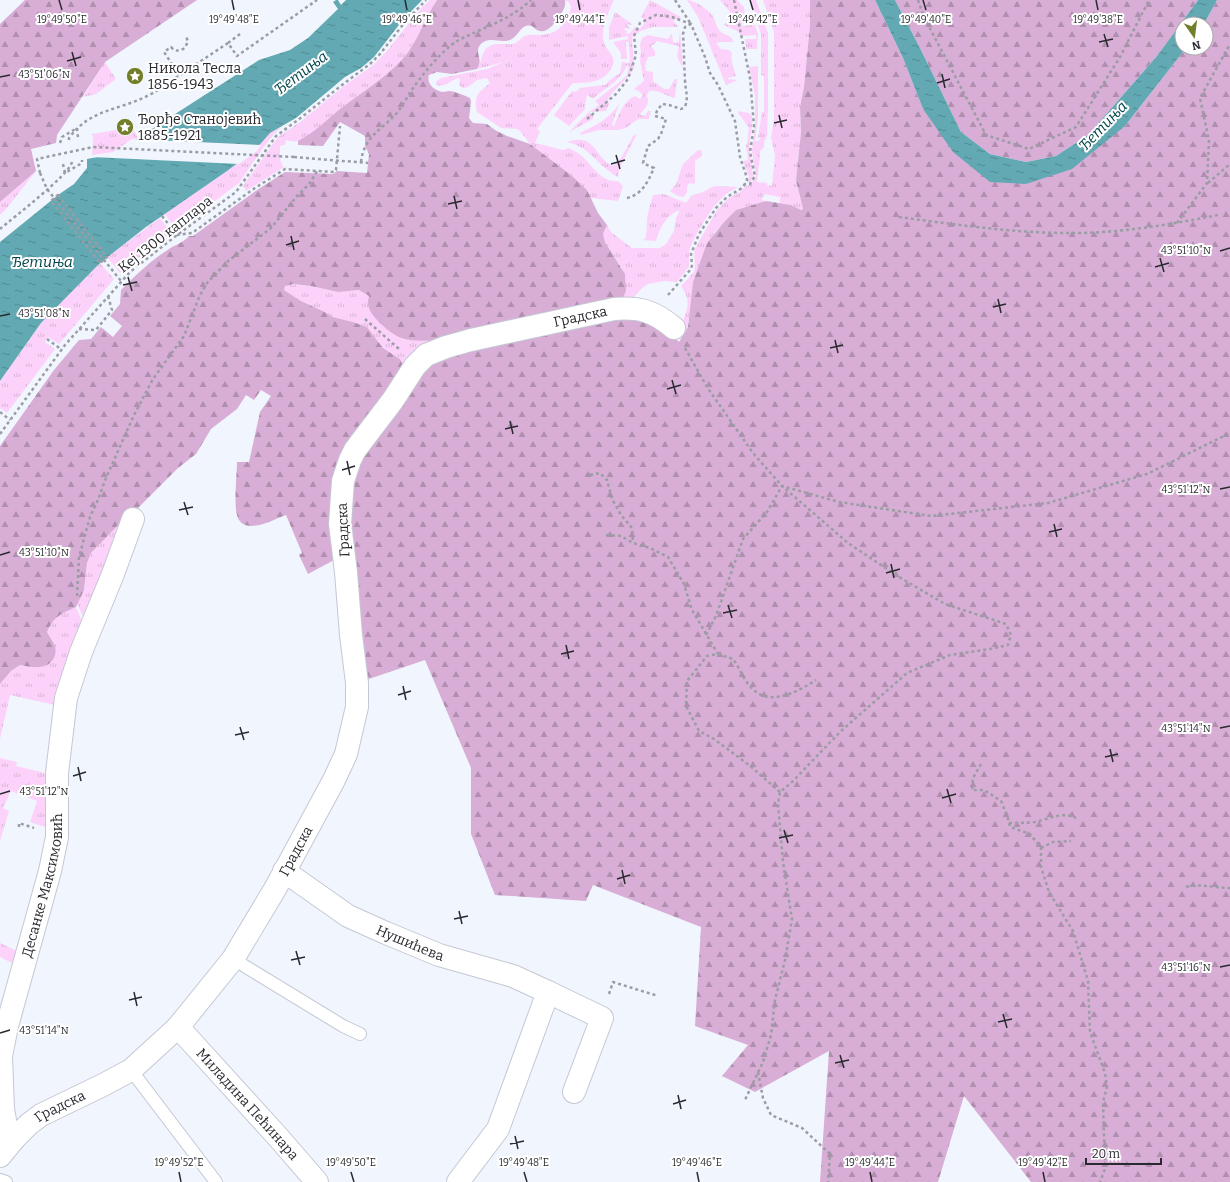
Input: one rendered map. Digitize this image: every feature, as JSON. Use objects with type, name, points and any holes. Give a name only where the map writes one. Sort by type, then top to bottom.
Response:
[{"type":"street","name":"Градска","points":[[0,1156],[29,1124],[41,1115],[131,1070],[178,1027],[233,959],[284,870],[346,754],[357,707],[346,572],[340,530],[343,481],[355,450],[393,400],[415,366],[426,355],[446,347],[471,340],[614,309],[625,308],[643,310],[659,316],[674,328]]},
{"type":"street","name":"Десанке Максимовић","points":[[14,1139],[8,1132],[3,1109],[1,1056],[9,1018],[50,871],[57,837],[57,773],[66,698],[90,628],[113,574],[133,519]]},
{"type":"street","name":"Нушићева","points":[[284,870],[348,916],[367,925],[439,955],[513,976],[602,1018]]},
{"type":"street","points":[[458,1182],[498,1129],[548,992]]},
{"type":"street","points":[[574,1092],[602,1018]]},
{"type":"street","name":"Миладина Пећинара","points":[[178,1027],[317,1182]]},
{"type":"lane","points":[[233,959],[343,1026],[360,1034]]},
{"type":"lane","points":[[131,1070],[216,1182]]},
{"type":"lane","points":[[0,1180],[6,1182]]},
{"type":"path","points":[[228,42],[236,56],[317,0]]},
{"type":"path","name":"Кеј 1300 каплара","points":[[0,434],[62,350],[121,281],[139,264],[236,192],[276,136],[370,64],[380,54],[405,22],[426,0]]},
{"type":"path","points":[[361,162],[362,153],[368,141],[396,114],[420,78],[444,51],[461,39],[517,12],[531,0]]},
{"type":"path","points":[[651,313],[689,273],[692,265],[692,248],[699,234],[716,208],[727,197],[742,188],[747,181],[740,157],[735,121],[718,85],[710,73],[692,24],[675,0]]},
{"type":"path","points":[[734,0],[750,78],[754,116],[750,152],[754,176],[750,184],[745,184]]},
{"type":"path","points":[[918,0],[924,17],[986,135],[1029,149],[1076,127],[1120,57],[1149,0]]},
{"type":"path","points":[[587,119],[616,94],[628,79],[636,55],[634,36],[640,23],[656,15],[672,16],[692,24]]},
{"type":"path","points":[[627,198],[632,197],[642,191],[654,168],[643,163],[648,146],[658,139],[663,130],[666,118],[655,116],[658,108],[662,104],[678,109],[685,107],[688,95],[685,82],[683,34],[685,27],[692,24]]},
{"type":"path","points":[[69,140],[79,125],[98,114],[133,102],[150,94],[240,34]]},
{"type":"path","points":[[179,75],[164,52],[171,47],[172,50],[177,51],[184,48],[188,41],[185,35]]},
{"type":"path","points":[[1207,184],[1209,141],[1200,98],[1230,44]]},
{"type":"path","points":[[162,216],[177,235],[192,233],[255,188],[285,169],[334,172],[336,170],[340,126]]},
{"type":"path","points":[[77,128],[78,138]]},
{"type":"path","points":[[60,142],[62,137],[77,128]]},
{"type":"path","points":[[121,281],[47,189],[40,173],[37,159],[93,147],[294,157],[368,163]]},
{"type":"path","points":[[65,173],[82,163],[82,160]]},
{"type":"path","points":[[0,229],[65,173],[72,162]]},
{"type":"path","points":[[63,164],[65,173]]},
{"type":"path","points":[[1176,223],[1207,184],[1230,164]]},
{"type":"path","points":[[90,628],[83,621],[76,606],[79,558],[90,517],[134,415],[153,379],[180,343],[200,295],[207,283],[231,258],[263,236],[271,228],[297,196],[310,183],[317,171]]},
{"type":"path","points":[[899,217],[976,227],[1067,233],[1104,232],[1176,223],[1218,215]]},
{"type":"path","points":[[79,329],[96,330],[105,321],[112,310],[108,295]]},
{"type":"path","points":[[365,319],[393,343],[415,366]]},
{"type":"path","points":[[674,328],[712,393],[753,453],[782,486],[848,543],[899,577],[945,604],[1006,624],[1011,635],[1008,645],[950,655],[907,673],[841,731],[792,782],[780,792],[778,804],[792,919],[785,960],[775,1000],[771,1035],[763,1062],[744,1102]]},
{"type":"path","points":[[47,339],[62,350]]},
{"type":"path","points":[[0,412],[10,420]]},
{"type":"path","points":[[782,486],[839,502],[931,516],[1048,503],[1147,474],[1230,433]]},
{"type":"path","points":[[590,476],[600,473],[607,480],[612,499],[632,528],[633,543]]},
{"type":"path","points":[[706,635],[716,616],[743,539],[767,512],[782,486]]},
{"type":"path","points":[[606,535],[621,536],[633,543],[650,548],[668,557],[684,584],[692,610],[718,654]]},
{"type":"path","points":[[780,792],[749,765],[714,739],[699,731],[686,706],[687,681],[707,656],[718,654],[733,658],[749,685],[756,692],[764,696],[779,697],[794,693],[816,680]]},
{"type":"path","points":[[981,764],[973,778],[972,790],[984,790],[1001,801],[1008,815],[1010,827],[1030,834],[1041,848],[1041,867],[1049,892],[1072,931],[1088,981],[1090,1032],[1105,1073],[1107,1087],[1103,1102],[1104,1169],[1100,1182]]},
{"type":"path","points":[[1009,823],[1023,824],[1060,815],[1070,815],[1076,818]]},
{"type":"path","points":[[19,827],[19,823],[28,826]]},
{"type":"path","points":[[1041,848],[1053,842],[1070,841]]},
{"type":"path","points":[[1186,887],[1197,884],[1218,888],[1230,888]]},
{"type":"path","points":[[602,1018],[613,982],[658,996]]},
{"type":"path","points":[[758,1072],[763,1098],[771,1115],[802,1128],[830,1154],[828,1182]]},
{"type":"green space","points":[[25,0],[197,0],[105,62],[57,135],[56,143],[31,149],[36,171],[0,202],[0,24]]},
{"type":"green space","points":[[430,0],[437,0],[413,45],[395,67],[344,106],[309,136],[296,141],[286,140],[285,145],[280,147],[282,165],[284,167],[246,191],[243,186],[278,137],[300,122],[344,86],[372,66],[386,52],[423,6]]},
{"type":"green space","points":[[437,0],[565,0],[565,7],[562,13],[547,30],[540,31],[532,26],[525,26],[510,40],[491,40],[483,42],[478,48],[480,62],[477,69],[452,74],[437,72],[429,75],[428,78],[430,84],[437,90],[443,92],[454,92],[470,98],[469,118],[473,123],[487,124],[507,136],[530,144],[571,175],[587,190],[598,213],[607,225],[603,234],[605,242],[625,274],[626,290],[623,299],[433,341],[417,341],[401,338],[382,325],[371,312],[368,305],[369,296],[359,290],[338,292],[311,286],[293,284],[285,286],[284,290],[301,301],[333,317],[367,327],[383,348],[400,359],[404,367],[362,432],[336,559],[308,574],[299,555],[302,553],[286,515],[255,526],[245,525],[239,520],[235,499],[237,462],[249,462],[260,412],[271,396],[261,390],[254,400],[246,395],[237,409],[211,429],[196,454],[178,468],[133,513],[127,516],[91,553],[87,563],[84,590],[76,607],[58,616],[52,622],[47,632],[56,649],[55,656],[51,662],[47,665],[39,667],[20,665],[11,671],[0,684],[0,446],[54,370],[79,340],[91,339],[101,327],[113,337],[122,326],[110,316],[120,304],[121,290],[142,269],[160,255],[189,236],[193,236],[257,190],[285,172],[333,174],[337,171],[367,173],[369,154],[365,146],[365,136],[340,122],[323,146],[298,145],[298,141],[316,129],[395,67],[413,45]]},
{"type":"green space","points":[[614,0],[603,32],[605,44],[613,58],[613,66],[598,80],[587,83],[573,83],[537,129],[540,131],[535,143],[563,150],[569,148],[585,159],[603,177],[608,180],[618,181],[623,186],[618,201],[591,198],[587,190],[571,175],[530,144],[520,131],[517,129],[501,128],[477,112],[477,97],[480,92],[490,83],[487,78],[477,80],[468,87],[463,88],[459,85],[460,78],[440,86],[437,85],[436,82],[441,78],[487,69],[504,62],[477,69],[484,52],[491,45],[513,44],[527,35],[547,34],[558,30],[564,24],[570,11],[571,6],[568,1],[565,1]]},
{"type":"green space","points":[[650,0],[681,17],[673,21],[678,27],[653,27],[641,31],[633,36],[634,68],[608,99],[609,104],[606,111],[590,112],[593,115],[593,119],[569,132],[588,113],[599,105],[595,101],[627,75],[629,66],[627,65],[617,80],[593,99],[587,95],[585,109],[569,126],[554,115],[572,91],[574,92],[579,90],[579,88],[605,85],[620,73],[622,62],[630,63],[629,42],[626,42],[627,59],[621,59],[621,53],[613,42],[628,39],[628,36],[609,40],[609,28],[615,12],[632,24],[626,24],[630,28],[625,28],[624,30],[627,31],[626,34],[630,33],[635,27],[640,29],[646,21],[641,17]]},
{"type":"green space","points":[[687,0],[697,3],[708,11],[713,16],[720,31],[730,36],[732,39],[733,42],[716,43],[721,49],[729,50],[732,53],[732,62],[736,76],[728,79],[738,80],[726,85],[698,17]]},
{"type":"green space","points":[[720,0],[737,0],[744,7],[745,17],[750,22],[742,23],[742,26],[755,25],[758,34],[757,49],[746,49],[745,39],[756,39],[756,35],[742,36],[737,31],[724,25],[726,23],[730,23],[732,17]]},
{"type":"green space","points":[[750,0],[756,0],[768,33],[767,136],[764,142],[764,147],[760,151],[757,182],[767,183],[767,185],[772,186],[775,156],[771,137],[774,121],[774,32],[763,0],[810,0],[810,25],[804,87],[800,107],[801,132],[796,180],[803,209],[801,210],[791,205],[780,203],[780,197],[764,194],[762,200],[766,201],[736,210],[714,233],[702,258],[693,282],[688,327],[684,333],[683,321],[687,300],[681,286],[694,272],[694,250],[717,210],[729,198],[740,192],[745,186],[750,185],[756,176],[752,151],[755,127],[755,96],[749,67],[758,66],[758,117],[755,141],[759,141],[760,138],[758,138],[762,112],[764,112],[764,76],[761,75],[761,34]]},
{"type":"green space","points":[[810,0],[875,0],[903,58],[923,109],[1026,184],[1125,126],[1180,56],[1214,56],[1214,16],[1208,16],[1217,0],[1230,0],[1230,1182],[1031,1182],[964,1096],[938,1182],[820,1182],[829,1051],[755,1092],[722,1076],[748,1045],[695,1026],[701,927],[593,885],[586,901],[495,895],[471,834],[471,768],[425,660],[366,680],[346,515],[349,477],[427,361],[628,315],[669,332],[679,342],[688,327],[693,282],[707,243],[725,221],[736,210],[766,201],[791,205],[801,210],[803,209],[796,180],[801,132],[800,107],[804,87],[810,25]]},
{"type":"green space","points":[[895,0],[1198,0],[1186,16],[1174,16],[1174,33],[1157,56],[1088,135],[1056,156],[1026,162],[990,154],[961,132]]},
{"type":"green space","points":[[680,30],[683,67],[679,62],[678,57],[679,46],[656,41],[656,43],[651,46],[655,51],[655,56],[648,57],[645,66],[646,71],[653,72],[653,81],[664,89],[669,89],[675,79],[677,79],[675,98],[659,92],[649,91],[647,95],[648,104],[640,114],[645,116],[648,111],[651,111],[649,119],[638,119],[626,128],[619,130],[599,130],[580,135],[582,132],[598,124],[607,117],[619,104],[612,125],[614,126],[622,109],[628,101],[635,96],[640,99],[643,95],[634,89],[644,81],[640,61],[640,45],[642,38],[648,35],[668,39],[672,33],[673,42],[677,43],[679,41]]},
{"type":"green space","points":[[105,62],[116,79],[96,94],[83,97]]},
{"type":"green space","points":[[737,111],[749,113],[752,116],[749,146],[753,176],[752,180],[748,183],[749,177],[743,161],[748,160],[746,145],[749,128]]},
{"type":"green space","points":[[282,127],[274,134],[263,148],[239,183],[176,230],[165,214],[227,171],[255,150],[270,133]]},
{"type":"green space","points":[[122,129],[132,130],[138,138],[113,154],[92,157],[92,134]]},
{"type":"green space","points":[[637,134],[620,167],[618,177],[605,168],[588,152],[575,144],[567,142],[584,140],[594,147],[607,162],[613,166],[622,156],[633,137]]},
{"type":"green space","points":[[698,150],[701,150],[702,156],[695,161],[695,184],[689,183],[684,197],[678,196],[670,191],[676,184],[683,164]]},
{"type":"green space","points":[[36,171],[7,208],[0,215],[0,202]]},
{"type":"green space","points":[[715,186],[738,187],[726,194],[714,206],[698,231],[690,248],[689,267],[677,282],[664,281],[648,284],[633,298],[618,303],[626,280],[622,268],[605,242],[603,234],[607,225],[611,232],[632,248],[660,248],[666,244],[674,231],[676,218],[680,210],[667,218],[659,231],[656,241],[641,240],[645,239],[646,236],[648,213],[653,195],[664,194],[686,203],[693,195]]},
{"type":"green space","points":[[160,218],[171,233],[120,273],[107,257]]},
{"type":"green space","points":[[100,263],[114,279],[59,344],[48,337],[45,342],[55,349],[7,413],[0,408],[0,381],[41,323]]},
{"type":"green space","points":[[290,284],[311,286],[338,292],[359,290],[369,296],[368,303],[402,339],[433,341],[401,377],[400,359],[383,348],[367,327],[333,317],[301,301],[284,290],[285,286]]},
{"type":"green space","points":[[127,516],[84,620],[77,603],[84,590],[87,563],[91,553]]},
{"type":"green space","points":[[76,607],[82,621],[55,705],[10,695],[0,739],[0,684],[11,671],[20,665],[39,667],[47,665],[51,662],[55,656],[56,649],[47,632],[52,622],[58,616]]},
{"type":"green space","points":[[0,758],[17,762],[16,766],[49,774],[49,797],[46,808],[48,828],[30,822],[37,801],[11,791],[3,808],[9,811],[0,841]]},
{"type":"green space","points":[[0,943],[19,952],[14,964],[0,957]]},
{"type":"water","name":"Ђетиња","points":[[338,0],[341,5],[346,0],[422,0],[402,21],[374,57],[361,68],[345,77],[296,118],[270,133],[255,150],[146,227],[100,263],[41,323],[0,381],[0,242],[58,195],[74,184],[87,168],[87,159],[113,154],[259,60],[290,50],[308,38],[338,9],[333,2]]},
{"type":"water","name":"Ђетиња","points":[[875,0],[895,0],[961,132],[990,154],[1026,162],[1056,156],[1088,135],[1157,56],[1174,33],[1174,56],[1180,56],[1125,126],[1072,169],[1026,184],[990,182],[953,152],[923,109],[903,58]]},
{"type":"water","name":"Ђетиња","points":[[1198,0],[1217,0],[1208,16],[1186,16]]},
{"type":"pier","points":[[132,139],[261,145],[257,151],[239,164],[92,157],[92,155],[113,152]]},
{"type":"place","name":"Никола Тесла 1856-1943","points":[[135,76]]},
{"type":"place","name":"Ђорђе Станојевић 1885-1921","points":[[125,127]]}]
